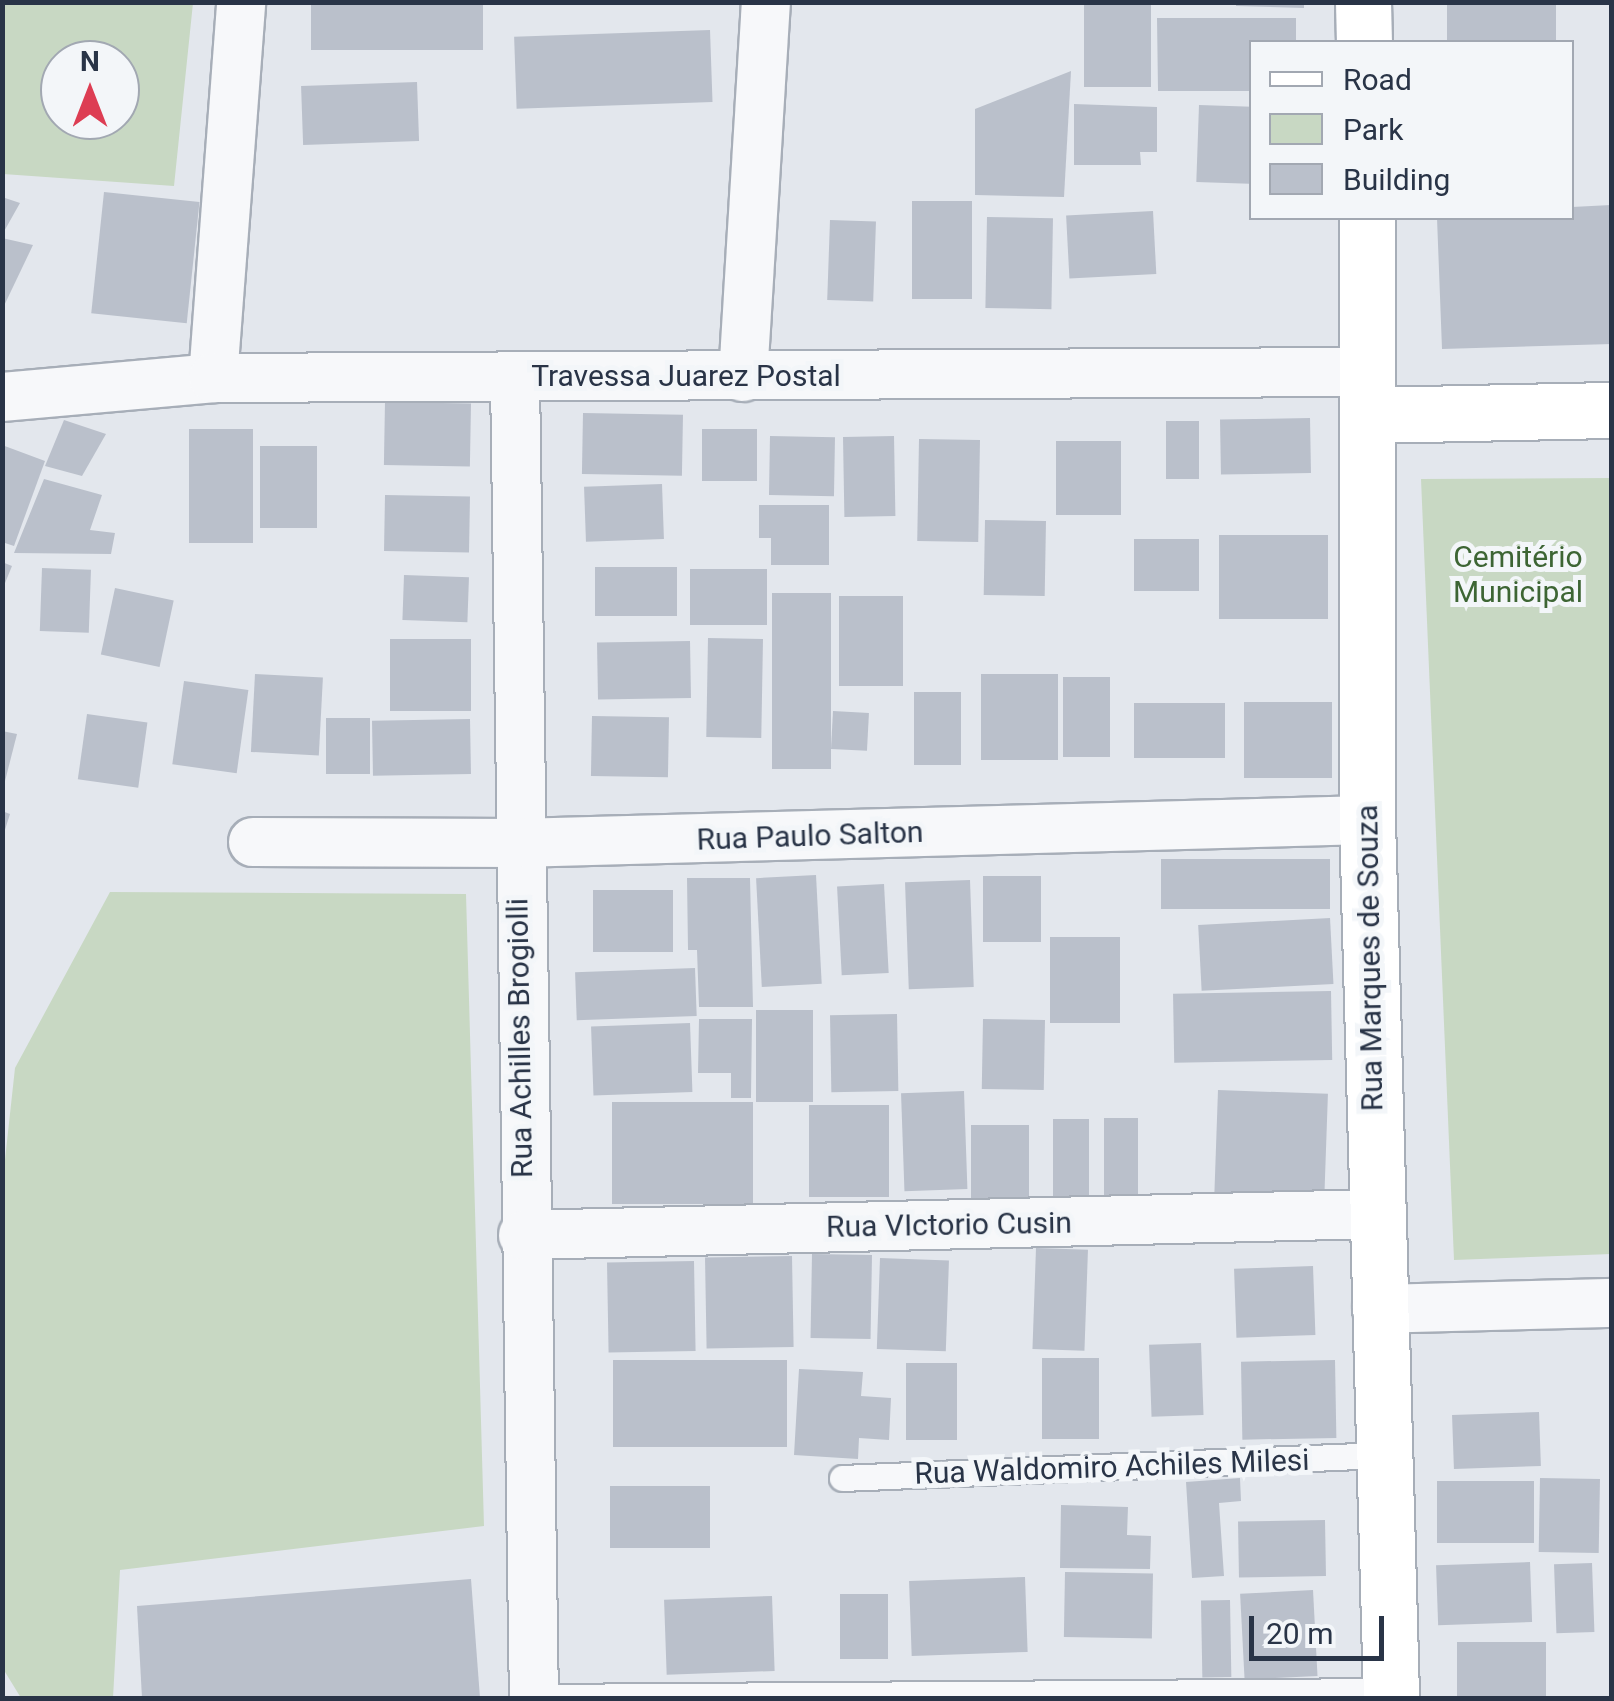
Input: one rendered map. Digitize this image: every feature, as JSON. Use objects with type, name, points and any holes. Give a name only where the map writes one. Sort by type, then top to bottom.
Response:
[{"type":"street","points":[[213,378],[240,2]]},
{"type":"street","points":[[743,377],[766,2]]},
{"type":"street","points":[[1363,2],[1364,40]]},
{"type":"street","name":"Rua Marques de Souza","points":[[1367,220],[1371,393],[1367,820],[1376,1309],[1391,1695]]},
{"type":"street","name":"Travessa Juarez Postal","points":[[2,397],[213,378],[515,377],[743,377],[1371,393]]},
{"type":"street","name":"Rua Achilles Brogiolli","points":[[515,377],[517,844],[534,1698]]},
{"type":"street","points":[[1371,393],[1612,410]]},
{"type":"street","name":"Rua Paulo Salton","points":[[253,842],[517,844],[1367,820]]},
{"type":"street","name":"Rua VIctorio Cusin","points":[[523,1235],[1374,1214]]},
{"type":"street","points":[[1376,1309],[1612,1304]]},
{"type":"lane","name":"Rua Waldomiro Achiles Milesi","points":[[842,1478],[1381,1456]]},
{"type":"lane","points":[[534,1698],[1391,1695]]},
{"type":"green space","points":[[2,3],[193,3],[174,186],[3,174]]},
{"type":"green space","name":"Cemitério Municipal","points":[[1611,478],[1611,1254],[1454,1260],[1421,479]]},
{"type":"green space","points":[[110,892],[466,894],[484,1526],[120,1570],[113,1698],[21,1698],[2,1667],[2,1187],[15,1068]]},
{"type":"building","points":[[311,2],[483,2],[483,50],[311,50]]},
{"type":"building","points":[[1236,2],[1304,2],[1304,8],[1236,6]]},
{"type":"building","points":[[1447,2],[1556,2],[1556,40],[1447,40]]},
{"type":"building","points":[[1084,4],[1151,4],[1151,87],[1084,87]]},
{"type":"building","points":[[1157,18],[1296,18],[1296,40],[1249,40],[1249,91],[1158,91]]},
{"type":"building","points":[[710,30],[713,102],[517,109],[514,37]]},
{"type":"building","points":[[1071,71],[1064,197],[975,195],[975,109]]},
{"type":"building","points":[[417,82],[419,141],[303,145],[301,86]]},
{"type":"building","points":[[1074,104],[1157,107],[1157,152],[1140,152],[1141,165],[1074,165]]},
{"type":"building","points":[[1199,105],[1249,107],[1249,184],[1196,182]]},
{"type":"building","points":[[104,192],[199,202],[187,323],[91,313]]},
{"type":"building","points":[[2,197],[20,203],[2,235]]},
{"type":"building","points":[[912,201],[972,201],[972,299],[912,299]]},
{"type":"building","points":[[1611,205],[1612,344],[1442,349],[1437,220],[1574,220],[1574,207]]},
{"type":"building","points":[[1153,211],[1156,274],[1069,278],[1066,216]]},
{"type":"building","points":[[987,217],[1053,218],[1051,309],[985,308]]},
{"type":"building","points":[[830,220],[876,222],[873,302],[827,300]]},
{"type":"building","points":[[2,238],[33,245],[2,310]]},
{"type":"building","points":[[385,402],[471,404],[470,466],[384,465]]},
{"type":"building","points":[[583,413],[683,415],[682,476],[582,474]]},
{"type":"building","points":[[1310,418],[1311,473],[1221,475],[1220,420]]},
{"type":"building","points":[[64,420],[106,434],[82,476],[45,466]]},
{"type":"building","points":[[1166,421],[1199,421],[1199,479],[1166,479]]},
{"type":"building","points":[[189,429],[253,429],[253,543],[189,543]]},
{"type":"building","points":[[702,429],[757,429],[757,481],[702,481]]},
{"type":"building","points":[[770,436],[835,437],[834,496],[769,495]]},
{"type":"building","points":[[894,436],[895,516],[844,517],[843,437]]},
{"type":"building","points":[[919,439],[980,440],[978,542],[917,541]]},
{"type":"building","points":[[1056,441],[1121,441],[1121,515],[1056,515]]},
{"type":"building","points":[[2,445],[45,461],[14,546],[2,542]]},
{"type":"building","points":[[260,446],[317,446],[317,528],[260,528]]},
{"type":"building","points":[[44,479],[102,495],[90,530],[115,533],[111,554],[14,553]]},
{"type":"building","points":[[662,484],[664,539],[586,542],[584,487]]},
{"type":"building","points":[[385,495],[470,496],[469,552],[384,551]]},
{"type":"building","points":[[759,505],[829,505],[829,565],[771,565],[771,538],[759,538]]},
{"type":"building","points":[[985,520],[1046,521],[1045,596],[984,595]]},
{"type":"building","points":[[1219,535],[1328,535],[1328,619],[1219,619]]},
{"type":"building","points":[[1134,539],[1199,539],[1199,591],[1134,591]]},
{"type":"building","points":[[2,562],[12,566],[3,588],[2,588]]},
{"type":"building","points":[[595,567],[677,567],[677,616],[595,616]]},
{"type":"building","points":[[42,568],[91,570],[89,633],[40,631]]},
{"type":"building","points":[[690,569],[767,569],[767,625],[690,625]]},
{"type":"building","points":[[404,575],[469,577],[467,622],[402,620]]},
{"type":"building","points":[[115,588],[174,600],[160,667],[101,655]]},
{"type":"building","points":[[772,593],[831,593],[831,769],[772,769]]},
{"type":"building","points":[[839,596],[903,596],[903,686],[839,686]]},
{"type":"building","points":[[708,638],[763,639],[761,738],[706,737]]},
{"type":"building","points":[[390,639],[471,639],[471,711],[390,711]]},
{"type":"building","points":[[690,641],[691,698],[598,700],[597,643]]},
{"type":"building","points":[[255,674],[323,678],[319,755],[251,752]]},
{"type":"building","points":[[981,674],[1058,674],[1058,760],[981,760]]},
{"type":"building","points":[[1063,677],[1110,677],[1110,757],[1063,757]]},
{"type":"building","points":[[184,681],[248,690],[237,773],[172,764]]},
{"type":"building","points":[[914,692],[961,692],[961,765],[914,765]]},
{"type":"building","points":[[1244,702],[1332,702],[1332,778],[1244,778]]},
{"type":"building","points":[[1134,703],[1225,703],[1225,758],[1134,758]]},
{"type":"building","points":[[833,711],[869,713],[867,751],[831,749]]},
{"type":"building","points":[[87,714],[147,722],[138,788],[78,779]]},
{"type":"building","points":[[592,716],[669,717],[668,777],[591,776]]},
{"type":"building","points":[[326,718],[370,718],[370,774],[326,774]]},
{"type":"building","points":[[470,719],[471,774],[373,776],[372,721]]},
{"type":"building","points":[[2,731],[17,734],[4,785],[2,784]]},
{"type":"building","points":[[2,811],[10,814],[3,836],[2,836]]},
{"type":"building","points":[[1161,859],[1330,859],[1330,909],[1161,909]]},
{"type":"building","points":[[816,875],[822,984],[762,987],[756,878]]},
{"type":"building","points":[[983,876],[1041,876],[1041,942],[983,942]]},
{"type":"building","points":[[687,878],[750,878],[753,1007],[699,1007],[697,950],[688,950]]},
{"type":"building","points":[[970,880],[974,987],[909,989],[905,882]]},
{"type":"building","points":[[884,884],[889,973],[842,975],[837,886]]},
{"type":"building","points":[[593,890],[673,890],[673,952],[593,952]]},
{"type":"building","points":[[1330,918],[1333,984],[1202,991],[1198,925]]},
{"type":"building","points":[[1050,937],[1120,937],[1120,1023],[1050,1023]]},
{"type":"building","points":[[695,968],[697,1016],[577,1020],[575,972]]},
{"type":"building","points":[[1331,991],[1332,1060],[1174,1063],[1173,994]]},
{"type":"building","points":[[756,1010],[813,1010],[813,1102],[756,1102]]},
{"type":"building","points":[[897,1014],[898,1091],[831,1092],[830,1015]]},
{"type":"building","points":[[699,1019],[752,1019],[751,1098],[731,1098],[731,1073],[698,1073]]},
{"type":"building","points":[[983,1019],[1045,1020],[1044,1090],[982,1089]]},
{"type":"building","points":[[690,1023],[692,1092],[593,1095],[591,1026]]},
{"type":"building","points":[[1218,1090],[1328,1094],[1324,1202],[1214,1198]]},
{"type":"building","points":[[964,1091],[967,1189],[904,1191],[901,1093]]},
{"type":"building","points":[[612,1102],[753,1102],[753,1204],[612,1204]]},
{"type":"building","points":[[809,1105],[889,1105],[889,1197],[809,1197]]},
{"type":"building","points":[[1104,1118],[1138,1118],[1138,1196],[1104,1196]]},
{"type":"building","points":[[1053,1119],[1089,1119],[1089,1198],[1053,1198]]},
{"type":"building","points":[[971,1125],[1029,1125],[1029,1202],[971,1202]]},
{"type":"building","points":[[1036,1248],[1088,1250],[1084,1351],[1032,1349]]},
{"type":"building","points":[[812,1254],[872,1255],[871,1339],[811,1338]]},
{"type":"building","points":[[792,1256],[794,1347],[707,1349],[705,1258]]},
{"type":"building","points":[[880,1258],[949,1260],[946,1351],[877,1349]]},
{"type":"building","points":[[694,1261],[696,1351],[609,1353],[607,1263]]},
{"type":"building","points":[[1313,1266],[1315,1335],[1236,1338],[1234,1269]]},
{"type":"building","points":[[1201,1343],[1204,1415],[1152,1417],[1149,1345]]},
{"type":"building","points":[[1042,1358],[1099,1358],[1099,1439],[1042,1439]]},
{"type":"building","points":[[613,1360],[787,1360],[787,1447],[613,1447]]},
{"type":"building","points":[[1335,1360],[1336,1438],[1242,1440],[1241,1362]]},
{"type":"building","points":[[906,1363],[957,1363],[957,1440],[906,1440]]},
{"type":"building","points":[[799,1369],[863,1372],[861,1396],[891,1398],[889,1440],[859,1438],[858,1459],[794,1455]]},
{"type":"building","points":[[1539,1412],[1541,1466],[1454,1469],[1452,1415]]},
{"type":"building","points":[[1240,1478],[1241,1501],[1219,1503],[1224,1576],[1192,1578],[1186,1482]]},
{"type":"building","points":[[1540,1478],[1600,1479],[1599,1553],[1539,1552]]},
{"type":"building","points":[[1437,1481],[1534,1481],[1534,1543],[1437,1543]]},
{"type":"building","points":[[610,1486],[710,1486],[710,1548],[610,1548]]},
{"type":"building","points":[[1061,1505],[1128,1507],[1127,1535],[1151,1536],[1150,1569],[1060,1568]]},
{"type":"building","points":[[1325,1520],[1326,1576],[1239,1578],[1238,1522]]},
{"type":"building","points":[[1530,1562],[1532,1622],[1438,1625],[1436,1565]]},
{"type":"building","points":[[1592,1563],[1594,1632],[1556,1633],[1554,1564]]},
{"type":"building","points":[[1065,1572],[1153,1574],[1152,1639],[1064,1637]]},
{"type":"building","points":[[1025,1577],[1028,1652],[912,1656],[909,1581]]},
{"type":"building","points":[[471,1579],[480,1698],[142,1698],[137,1606]]},
{"type":"building","points":[[1313,1590],[1318,1676],[1245,1680],[1240,1594]]},
{"type":"building","points":[[840,1594],[888,1594],[888,1659],[840,1659]]},
{"type":"building","points":[[772,1596],[775,1671],[667,1675],[664,1600]]},
{"type":"building","points":[[1230,1600],[1231,1677],[1202,1677],[1201,1601]]},
{"type":"building","points":[[1457,1642],[1546,1642],[1546,1698],[1457,1698]]}]
